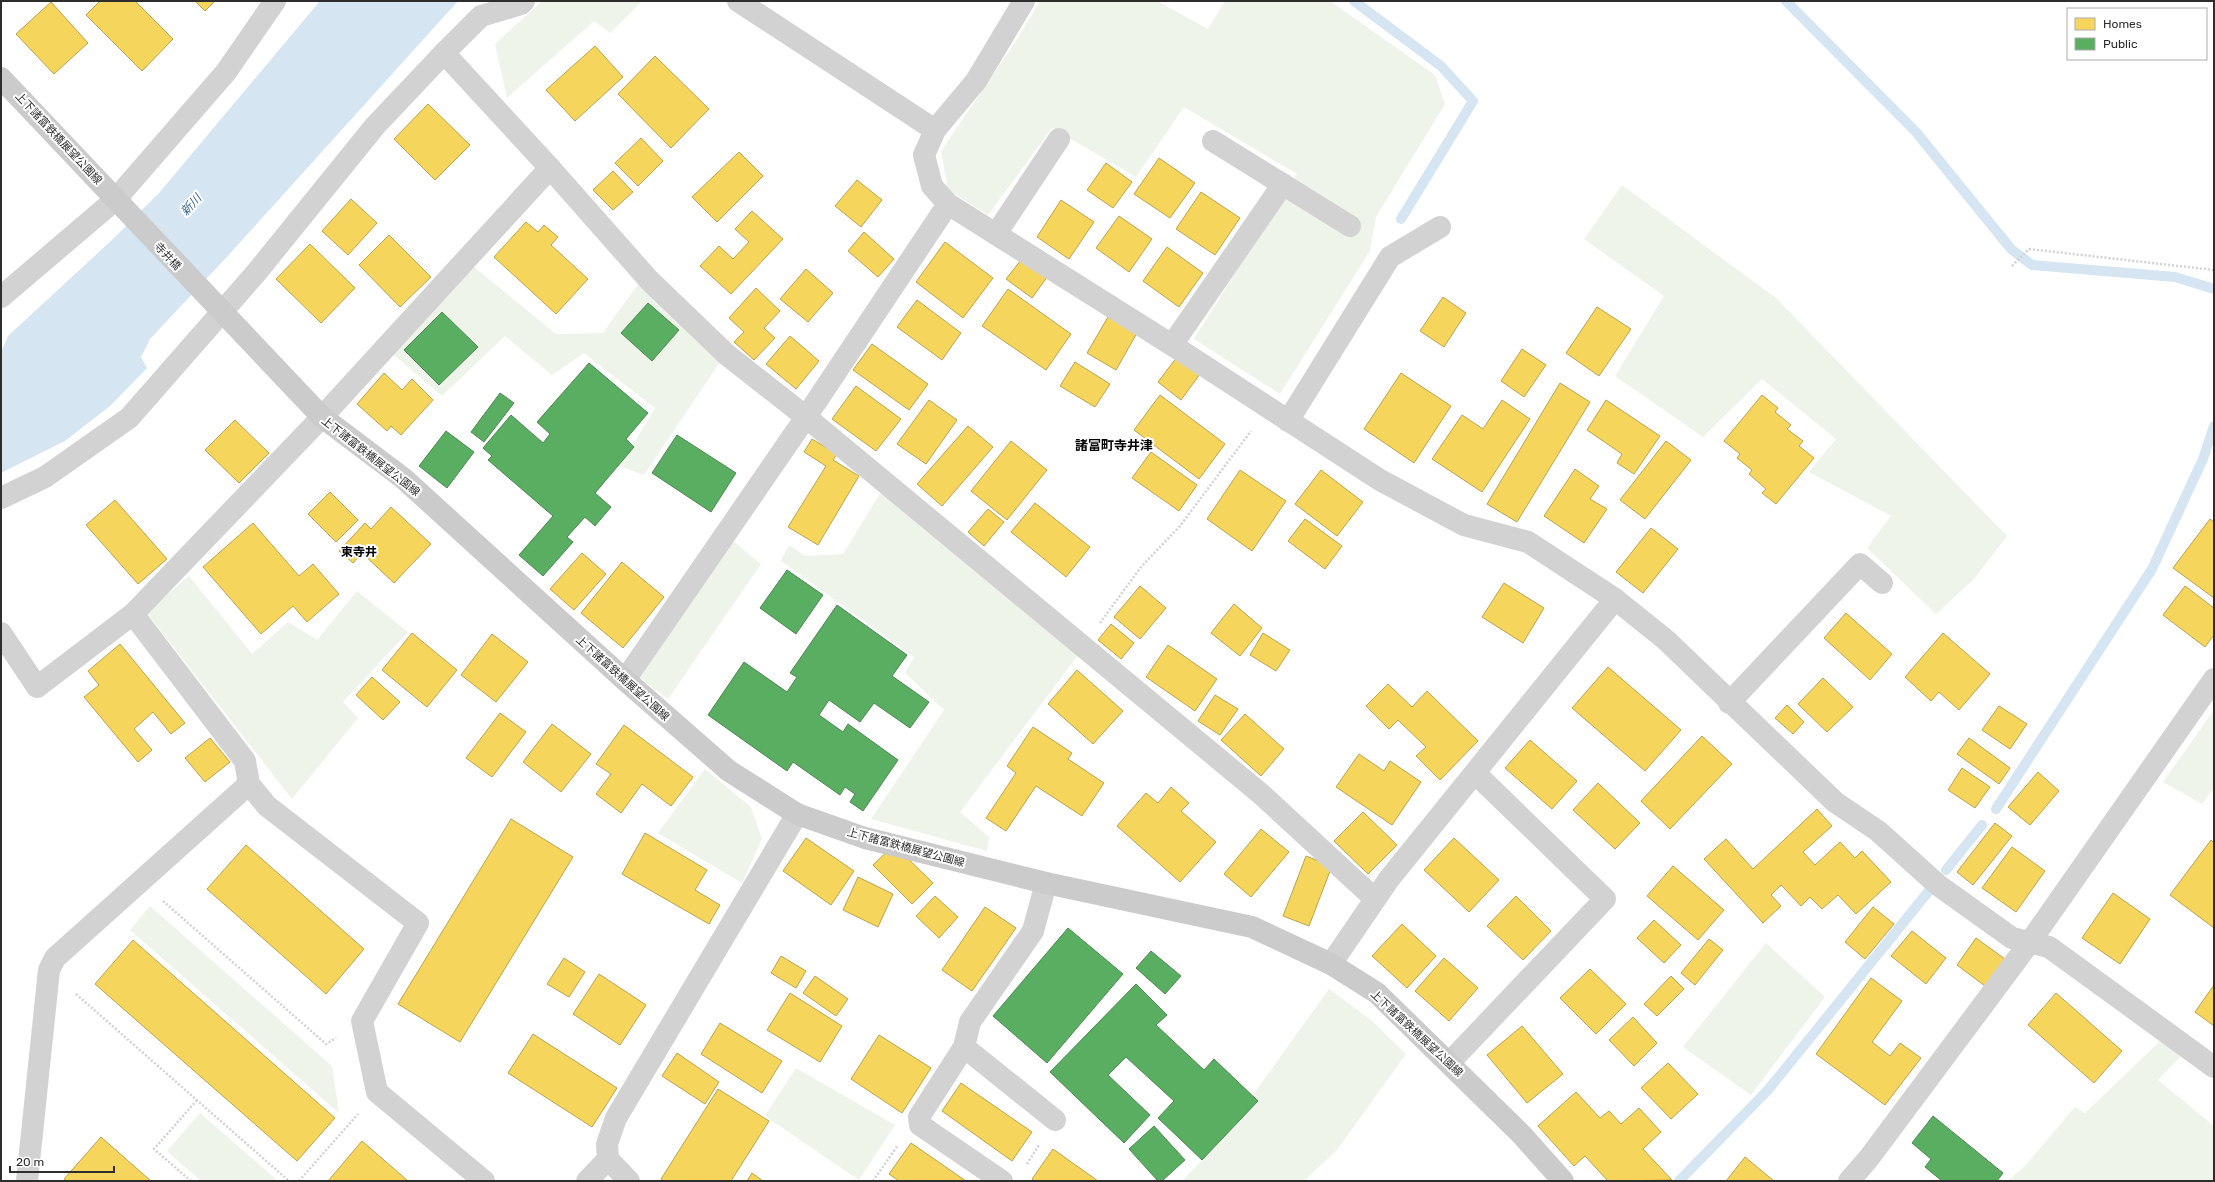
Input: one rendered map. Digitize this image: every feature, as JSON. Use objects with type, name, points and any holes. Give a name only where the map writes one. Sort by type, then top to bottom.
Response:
[{"type":"street","points":[[1,297],[115,200],[226,72],[275,1]]},
{"type":"street","points":[[1,498],[45,477],[129,418],[220,312],[256,273],[375,126],[444,52],[481,16],[521,4],[524,1]]},
{"type":"street","points":[[738,1],[935,130]]},
{"type":"street","points":[[1024,1],[976,81],[935,130],[924,155],[932,186],[948,204],[1172,345],[1380,480],[1464,526],[1528,542],[1615,599],[1666,640],[1729,703],[1835,802],[1878,831],[1938,885],[2012,938],[2049,947],[2214,1067]]},
{"type":"street","points":[[444,52],[550,168],[649,280],[720,349],[806,416],[1261,794],[1375,899]]},
{"type":"street","name":"上下諸富鉄橋展望公園線","points":[[1,78],[115,200]]},
{"type":"street","points":[[996,234],[1059,139]]},
{"type":"street","points":[[1213,141],[1350,226]]},
{"type":"street","points":[[1,632],[37,687],[133,614],[322,417],[550,168]]},
{"type":"street","points":[[1172,345],[1283,184]]},
{"type":"street","name":"寺井橋","points":[[115,200],[220,312]]},
{"type":"street","points":[[625,680],[806,416],[948,204]]},
{"type":"street","points":[[1288,421],[1390,257],[1440,227]]},
{"type":"street","name":"上下諸富鉄橋展望公園線","points":[[220,312],[322,417],[403,478],[625,680],[729,770],[797,814],[865,838],[1046,883],[1252,927],[1331,964],[1377,993],[1450,1062],[1522,1135],[1564,1181]]},
{"type":"street","points":[[1729,703],[1860,564],[1882,583]]},
{"type":"street","points":[[1331,964],[1389,879],[1615,599]]},
{"type":"street","points":[[133,614],[245,761],[249,784],[267,806],[418,923],[362,1021],[377,1092],[484,1181]]},
{"type":"street","points":[[1849,1181],[1869,1158],[2030,942],[2213,683]]},
{"type":"street","points":[[1450,1062],[1605,899],[1475,773]]},
{"type":"street","points":[[27,1181],[49,970],[54,958],[249,784]]},
{"type":"street","points":[[629,1181],[608,1159],[607,1144],[616,1118],[797,814]]},
{"type":"street","points":[[1002,1181],[920,1125],[919,1117],[964,1046],[970,1022],[1033,931],[1046,883]]},
{"type":"street","points":[[964,1046],[1055,1120]]},
{"type":"street","points":[[587,1181],[608,1159]]},
{"type":"path","points":[[2012,266],[2029,249],[2214,270]]},
{"type":"path","points":[[1083,647],[1141,567],[1180,526],[1268,408]]},
{"type":"path","points":[[140,881],[326,1044],[362,1021]]},
{"type":"path","points":[[49,970],[289,1181]]},
{"type":"path","points":[[300,1181],[377,1092]]},
{"type":"path","points":[[191,1181],[154,1148],[197,1100]]},
{"type":"path","points":[[1023,1169],[1055,1120]]},
{"type":"path","points":[[873,1181],[909,1130],[920,1125]]},
{"type":"shaded area","points":[[542,1],[642,1],[610,33],[594,21],[507,98],[495,44]]},
{"type":"shaded area","points":[[1040,1],[1157,1],[1208,29],[1225,1],[1330,1],[1435,75],[1445,104],[1376,217],[1370,251],[1280,394],[1194,339],[1297,174],[1184,107],[1136,177],[1052,128],[988,215],[948,190],[941,151],[1016,41]]},
{"type":"shaded area","points":[[1622,185],[1776,298],[2007,536],[1974,579],[1936,614],[1867,548],[1891,516],[1809,472],[1836,439],[1762,379],[1703,437],[1615,376],[1664,296],[1584,239]]},
{"type":"shaded area","points":[[474,267],[556,334],[603,333],[639,283],[720,362],[644,475],[620,466],[655,408],[584,353],[552,375],[505,336],[442,396],[393,354]]},
{"type":"shaded area","points":[[882,490],[1079,654],[960,812],[989,837],[987,851],[871,819],[944,710],[905,673],[914,657],[781,561],[789,545],[805,556],[843,554]]},
{"type":"shaded area","points":[[733,541],[761,564],[668,699],[640,678]]},
{"type":"shaded area","points":[[189,576],[252,654],[288,622],[317,640],[357,591],[408,632],[343,702],[358,718],[292,799],[146,612]]},
{"type":"shaded area","points":[[2214,710],[2214,788],[2202,804],[2163,782]]},
{"type":"shaded area","points":[[705,769],[751,807],[762,839],[742,883],[658,833]]},
{"type":"shaded area","points":[[150,906],[332,1066],[339,1113],[130,930]]},
{"type":"shaded area","points":[[1766,943],[1825,997],[1751,1095],[1683,1047]]},
{"type":"shaded area","points":[[1329,989],[1371,1020],[1406,1054],[1337,1150],[1304,1181],[1182,1181],[1217,1145]]},
{"type":"shaded area","points":[[2160,1041],[2181,1056],[2158,1080],[2214,1126],[2214,1181],[2007,1181],[2025,1166],[2075,1107],[2085,1113]]},
{"type":"shaded area","points":[[796,1068],[895,1125],[859,1180],[765,1116]]},
{"type":"shaded area","points":[[200,1113],[278,1181],[201,1181],[167,1151]]},
{"type":"water","name":"新川","points":[[320,1],[458,1],[225,259],[150,339],[141,357],[147,368],[110,406],[65,441],[1,473],[1,352],[8,336],[113,239],[159,193]]},
{"type":"building: Homes","points":[[100,1],[135,1],[173,39],[142,71],[86,15]]},
{"type":"building: Homes","points":[[195,1],[215,1],[205,11]]},
{"type":"building: Homes","points":[[51,2],[88,43],[54,74],[16,34]]},
{"type":"building: Homes","points":[[595,46],[623,77],[575,121],[546,90]]},
{"type":"building: Homes","points":[[655,56],[709,109],[671,148],[618,94]]},
{"type":"building: Homes","points":[[428,104],[470,145],[435,180],[394,139]]},
{"type":"building: Homes","points":[[641,138],[663,161],[638,186],[615,163]]},
{"type":"building: Homes","points":[[739,152],[763,176],[717,222],[692,197]]},
{"type":"building: Homes","points":[[1159,158],[1195,183],[1170,218],[1134,194]]},
{"type":"building: Homes","points":[[1106,163],[1132,182],[1113,208],[1087,190]]},
{"type":"building: Homes","points":[[613,171],[633,192],[613,210],[593,190]]},
{"type":"building: Homes","points":[[857,180],[882,200],[861,227],[835,206]]},
{"type":"building: Homes","points":[[1201,192],[1240,218],[1215,255],[1176,229]]},
{"type":"building: Homes","points":[[351,199],[377,223],[348,255],[322,231]]},
{"type":"building: Homes","points":[[1061,200],[1094,222],[1069,259],[1037,237]]},
{"type":"building: Homes","points":[[752,211],[783,239],[731,294],[700,266],[719,246],[733,259],[749,242],[735,229]]},
{"type":"building: Homes","points":[[1119,216],[1152,239],[1129,272],[1096,248]]},
{"type":"building: Homes","points":[[526,222],[538,232],[544,225],[558,237],[551,245],[588,279],[556,314],[494,257]]},
{"type":"building: Homes","points":[[864,232],[894,259],[878,277],[848,251]]},
{"type":"building: Homes","points":[[389,235],[431,277],[400,307],[359,265]]},
{"type":"building: Homes","points":[[945,242],[993,278],[963,318],[916,282]]},
{"type":"building: Homes","points":[[310,244],[355,288],[321,323],[276,279]]},
{"type":"building: Homes","points":[[1167,247],[1203,273],[1179,307],[1143,281]]},
{"type":"building: Homes","points":[[1025,255],[1050,273],[1032,298],[1006,279]]},
{"type":"building: Homes","points":[[806,269],[833,293],[808,322],[780,299]]},
{"type":"building: Homes","points":[[756,288],[780,311],[764,328],[775,338],[754,360],[734,342],[744,332],[729,318]]},
{"type":"building: Homes","points":[[1008,289],[1071,334],[1046,370],[982,326]]},
{"type":"building: Homes","points":[[1443,297],[1466,313],[1444,347],[1420,331]]},
{"type":"building: Homes","points":[[917,300],[961,333],[942,360],[897,327]]},
{"type":"building: Homes","points":[[1597,307],[1631,329],[1599,376],[1566,353]]},
{"type":"building: Homes","points":[[1108,317],[1137,333],[1116,370],[1087,353]]},
{"type":"building: Homes","points":[[790,336],[819,361],[796,389],[766,364]]},
{"type":"building: Homes","points":[[872,344],[928,384],[909,410],[853,370]]},
{"type":"building: Homes","points":[[1522,349],[1546,365],[1524,397],[1501,381]]},
{"type":"building: Homes","points":[[1177,357],[1200,374],[1181,400],[1158,382]]},
{"type":"building: Homes","points":[[1075,362],[1110,384],[1095,407],[1060,386]]},
{"type":"building: Homes","points":[[384,373],[402,390],[412,379],[433,400],[401,435],[391,426],[387,431],[357,404]]},
{"type":"building: Homes","points":[[1401,373],[1451,406],[1414,463],[1364,429]]},
{"type":"building: Homes","points":[[1560,383],[1590,402],[1517,522],[1487,504]]},
{"type":"building: Homes","points":[[856,386],[901,419],[876,451],[832,419]]},
{"type":"building: Homes","points":[[1160,395],[1225,444],[1199,479],[1134,430]]},
{"type":"building: Homes","points":[[1762,395],[1778,408],[1775,412],[1791,425],[1787,429],[1803,441],[1799,446],[1814,458],[1776,504],[1762,493],[1766,489],[1749,474],[1752,470],[1737,458],[1740,454],[1724,441]]},
{"type":"building: Homes","points":[[929,400],[957,420],[926,464],[897,444]]},
{"type":"building: Homes","points":[[1502,400],[1530,419],[1482,492],[1432,459],[1462,415],[1483,429]]},
{"type":"building: Homes","points":[[1606,400],[1660,436],[1634,474],[1617,463],[1622,454],[1587,430]]},
{"type":"building: Homes","points":[[235,420],[269,453],[239,483],[205,450]]},
{"type":"building: Homes","points":[[968,426],[993,447],[942,506],[917,484]]},
{"type":"building: Homes","points":[[812,439],[837,454],[833,460],[859,476],[818,545],[788,527],[826,466],[804,452]]},
{"type":"building: Homes","points":[[1011,441],[1047,470],[1007,520],[971,491]]},
{"type":"building: Homes","points":[[1666,441],[1691,460],[1645,519],[1620,500]]},
{"type":"building: Homes","points":[[1151,452],[1197,485],[1179,511],[1132,478]]},
{"type":"building: Homes","points":[[1575,469],[1599,486],[1590,499],[1607,509],[1584,543],[1544,516]]},
{"type":"building: Homes","points":[[1240,470],[1286,501],[1252,551],[1207,519]]},
{"type":"building: Homes","points":[[1321,470],[1363,502],[1337,536],[1295,504]]},
{"type":"building: Homes","points":[[330,492],[358,520],[336,542],[308,514]]},
{"type":"building: Homes","points":[[115,500],[167,559],[138,584],[86,525]]},
{"type":"building: Homes","points":[[1035,503],[1090,547],[1066,577],[1011,532]]},
{"type":"building: Homes","points":[[391,507],[431,544],[394,583],[362,553],[353,563],[339,551],[365,523],[371,529]]},
{"type":"building: Homes","points":[[988,509],[1004,522],[984,546],[968,532]]},
{"type":"building: Homes","points":[[1305,519],[1342,546],[1325,569],[1288,541]]},
{"type":"building: Homes","points":[[2210,519],[2214,522],[2214,598],[2173,568]]},
{"type":"building: Homes","points":[[253,523],[299,576],[313,564],[339,594],[307,622],[293,606],[261,634],[203,567]]},
{"type":"building: Homes","points":[[1651,528],[1678,549],[1643,593],[1616,572]]},
{"type":"building: Homes","points":[[582,553],[606,574],[574,610],[550,589]]},
{"type":"building: Homes","points":[[622,562],[664,597],[623,648],[581,613]]},
{"type":"building: Homes","points":[[1504,583],[1544,608],[1523,643],[1482,617]]},
{"type":"building: Homes","points":[[1140,586],[1166,608],[1140,639],[1114,617]]},
{"type":"building: Homes","points":[[2185,586],[2214,608],[2214,635],[2205,647],[2163,615]]},
{"type":"building: Homes","points":[[1234,604],[1262,628],[1240,656],[1211,633]]},
{"type":"building: Homes","points":[[1846,613],[1892,654],[1870,680],[1824,638]]},
{"type":"building: Homes","points":[[1111,624],[1134,643],[1121,659],[1098,640]]},
{"type":"building: Homes","points":[[412,633],[457,670],[427,707],[382,670]]},
{"type":"building: Homes","points":[[1263,633],[1290,650],[1276,671],[1250,655]]},
{"type":"building: Homes","points":[[1943,633],[1990,674],[1959,710],[1939,692],[1931,701],[1905,677]]},
{"type":"building: Homes","points":[[492,634],[528,662],[496,702],[461,675]]},
{"type":"building: Homes","points":[[120,644],[185,723],[171,734],[153,712],[134,729],[152,750],[138,762],[84,697],[99,685],[88,671]]},
{"type":"building: Homes","points":[[1168,645],[1217,679],[1195,711],[1146,677]]},
{"type":"building: Homes","points":[[1608,667],[1681,730],[1645,771],[1572,708]]},
{"type":"building: Homes","points":[[1077,670],[1123,711],[1093,744],[1048,704]]},
{"type":"building: Homes","points":[[372,677],[400,702],[383,720],[356,695]]},
{"type":"building: Homes","points":[[1823,678],[1853,707],[1827,732],[1798,704]]},
{"type":"building: Homes","points":[[1388,684],[1412,707],[1427,691],[1478,741],[1440,780],[1416,756],[1426,747],[1398,720],[1389,729],[1366,706]]},
{"type":"building: Homes","points":[[1215,695],[1238,709],[1220,735],[1198,721]]},
{"type":"building: Homes","points":[[1787,705],[1804,722],[1793,734],[1775,718]]},
{"type":"building: Homes","points":[[1999,706],[2027,724],[2010,749],[1982,730]]},
{"type":"building: Homes","points":[[500,713],[526,732],[492,777],[466,758]]},
{"type":"building: Homes","points":[[1245,714],[1284,749],[1261,776],[1221,740]]},
{"type":"building: Homes","points":[[552,724],[591,754],[561,792],[523,762]]},
{"type":"building: Homes","points":[[624,725],[693,777],[671,806],[642,784],[621,813],[596,794],[611,774],[596,764]]},
{"type":"building: Homes","points":[[1033,727],[1072,753],[1068,759],[1104,783],[1082,816],[1036,786],[1006,831],[986,818],[1016,773],[1007,766]]},
{"type":"building: Homes","points":[[1702,736],[1732,764],[1670,829],[1641,801]]},
{"type":"building: Homes","points":[[210,738],[230,762],[205,782],[185,758]]},
{"type":"building: Homes","points":[[1969,738],[2010,768],[1999,784],[1957,754]]},
{"type":"building: Homes","points":[[1530,740],[1577,781],[1552,809],[1505,768]]},
{"type":"building: Homes","points":[[1359,754],[1384,771],[1390,761],[1421,782],[1392,825],[1336,787]]},
{"type":"building: Homes","points":[[1962,768],[1990,787],[1975,808],[1948,790]]},
{"type":"building: Homes","points":[[2038,772],[2059,791],[2030,825],[2008,807]]},
{"type":"building: Homes","points":[[1598,783],[1640,823],[1615,849],[1573,810]]},
{"type":"building: Homes","points":[[1171,787],[1189,803],[1181,811],[1216,842],[1180,882],[1117,826],[1146,793],[1158,803]]},
{"type":"building: Homes","points":[[1817,809],[1832,826],[1803,852],[1815,865],[1840,842],[1855,858],[1862,851],[1891,882],[1856,914],[1838,895],[1822,909],[1810,897],[1801,906],[1781,885],[1771,895],[1781,906],[1763,923],[1704,859],[1726,839],[1753,869]]},
{"type":"building: Homes","points":[[1363,812],[1397,845],[1368,874],[1334,841]]},
{"type":"building: Homes","points":[[511,819],[573,857],[460,1042],[398,1004]]},
{"type":"building: Homes","points":[[1995,823],[2012,836],[1973,885],[1957,872]]},
{"type":"building: Homes","points":[[1261,829],[1289,852],[1251,897],[1224,874]]},
{"type":"building: Homes","points":[[645,833],[707,870],[695,890],[720,905],[709,924],[622,874]]},
{"type":"building: Homes","points":[[806,838],[854,871],[831,905],[783,871]]},
{"type":"building: Homes","points":[[1454,838],[1499,880],[1469,912],[1424,870]]},
{"type":"building: Homes","points":[[2211,840],[2214,843],[2214,928],[2170,895]]},
{"type":"building: Homes","points":[[246,845],[364,949],[326,994],[207,889]]},
{"type":"building: Homes","points":[[894,845],[933,883],[912,904],[873,865]]},
{"type":"building: Homes","points":[[2012,847],[2045,871],[2016,912],[1982,888]]},
{"type":"building: Homes","points":[[1306,856],[1332,866],[1309,926],[1283,916]]},
{"type":"building: Homes","points":[[1673,866],[1724,910],[1698,940],[1647,896]]},
{"type":"building: Homes","points":[[858,877],[893,894],[878,927],[843,910]]},
{"type":"building: Homes","points":[[2113,893],[2150,919],[2120,964],[2082,938]]},
{"type":"building: Homes","points":[[935,896],[958,917],[939,938],[916,916]]},
{"type":"building: Homes","points":[[1516,896],[1551,931],[1523,960],[1487,926]]},
{"type":"building: Homes","points":[[985,907],[1016,928],[972,991],[942,970]]},
{"type":"building: Homes","points":[[1873,907],[1894,924],[1865,959],[1845,942]]},
{"type":"building: Homes","points":[[1654,920],[1681,945],[1664,963],[1637,938]]},
{"type":"building: Homes","points":[[1402,924],[1436,956],[1407,988],[1372,956]]},
{"type":"building: Homes","points":[[1912,931],[1946,958],[1926,984],[1891,956]]},
{"type":"building: Homes","points":[[1976,938],[2005,959],[1985,986],[1957,965]]},
{"type":"building: Homes","points":[[1709,939],[1723,950],[1695,985],[1681,973]]},
{"type":"building: Homes","points":[[133,940],[335,1118],[297,1161],[95,984]]},
{"type":"building: Homes","points":[[781,956],[806,971],[796,988],[771,973]]},
{"type":"building: Homes","points":[[564,958],[585,972],[569,997],[547,984]]},
{"type":"building: Homes","points":[[1444,958],[1478,988],[1449,1021],[1415,991]]},
{"type":"building: Homes","points":[[1590,969],[1626,1004],[1596,1034],[1560,998]]},
{"type":"building: Homes","points":[[599,974],[646,1005],[620,1045],[573,1014]]},
{"type":"building: Homes","points":[[815,976],[848,999],[836,1016],[803,993]]},
{"type":"building: Homes","points":[[1671,976],[1684,989],[1657,1016],[1644,1004]]},
{"type":"building: Homes","points":[[1871,978],[1902,1001],[1872,1042],[1890,1056],[1900,1043],[1921,1058],[1885,1105],[1816,1054]]},
{"type":"building: Homes","points":[[2214,985],[2214,1026],[2195,1012]]},
{"type":"building: Homes","points":[[790,993],[842,1026],[820,1062],[767,1030]]},
{"type":"building: Homes","points":[[2056,993],[2122,1051],[2094,1083],[2028,1025]]},
{"type":"building: Homes","points":[[1633,1017],[1657,1043],[1634,1066],[1609,1040]]},
{"type":"building: Homes","points":[[720,1023],[782,1061],[762,1093],[701,1054]]},
{"type":"building: Homes","points":[[1522,1026],[1563,1074],[1527,1103],[1487,1055]]},
{"type":"building: Homes","points":[[533,1034],[617,1088],[592,1127],[508,1073]]},
{"type":"building: Homes","points":[[879,1035],[931,1068],[902,1113],[851,1079]]},
{"type":"building: Homes","points":[[677,1053],[719,1082],[705,1104],[662,1076]]},
{"type":"building: Homes","points":[[1668,1063],[1698,1094],[1671,1119],[1641,1088]]},
{"type":"building: Homes","points":[[961,1083],[1032,1132],[1012,1161],[942,1111]]},
{"type":"building: Homes","points":[[718,1089],[769,1121],[731,1181],[664,1181],[661,1179]]},
{"type":"building: Homes","points":[[1576,1092],[1600,1118],[1609,1111],[1621,1124],[1639,1108],[1661,1132],[1643,1149],[1672,1180],[1608,1181],[1585,1156],[1574,1166],[1538,1126]]},
{"type":"building: Homes","points":[[101,1137],[151,1181],[67,1181],[64,1179]]},
{"type":"building: Homes","points":[[362,1141],[408,1181],[328,1181]]},
{"type":"building: Homes","points":[[911,1143],[966,1181],[899,1181],[889,1174]]},
{"type":"building: Homes","points":[[1053,1149],[1098,1181],[1035,1181],[1032,1179]]},
{"type":"building: Homes","points":[[1745,1157],[1774,1181],[1726,1181]]},
{"type":"building: Homes","points":[[752,1173],[763,1181],[747,1181]]},
{"type":"building: Public","points":[[648,303],[679,330],[652,361],[621,333]]},
{"type":"building: Public","points":[[442,312],[478,347],[439,385],[404,350]]},
{"type":"building: Public","points":[[589,363],[648,413],[626,439],[634,447],[595,493],[611,507],[595,526],[585,517],[567,537],[573,542],[543,576],[519,555],[553,516],[488,460],[492,456],[483,448],[511,415],[543,443],[550,434],[537,422]]},
{"type":"building: Public","points":[[500,393],[514,403],[484,442],[471,432]]},
{"type":"building: Public","points":[[446,431],[474,452],[447,488],[419,466]]},
{"type":"building: Public","points":[[677,435],[736,473],[711,512],[652,473]]},
{"type":"building: Public","points":[[787,570],[823,595],[796,634],[760,608]]},
{"type":"building: Public","points":[[837,605],[907,655],[892,676],[929,702],[910,728],[874,703],[860,722],[829,700],[819,715],[843,732],[848,724],[898,760],[863,811],[850,802],[855,794],[845,787],[840,795],[793,762],[787,771],[708,715],[744,662],[787,692],[797,677],[790,673]]},
{"type":"building: Public","points":[[1068,928],[1123,974],[1047,1063],[993,1016]]},
{"type":"building: Public","points":[[1151,951],[1181,976],[1165,994],[1136,968]]},
{"type":"building: Public","points":[[1136,984],[1167,1015],[1156,1025],[1204,1070],[1214,1059],[1258,1101],[1202,1160],[1158,1118],[1174,1101],[1126,1057],[1108,1075],[1150,1115],[1124,1143],[1050,1072]]},
{"type":"building: Public","points":[[1933,1116],[2003,1173],[1997,1181],[1942,1181],[1925,1167],[1931,1159],[1912,1143]]},
{"type":"building: Public","points":[[1154,1126],[1185,1160],[1162,1181],[1158,1181],[1129,1149]]},
{"type":"waterway","points":[[1354,1],[1441,66],[1473,101],[1401,219]]},
{"type":"waterway","points":[[1786,1],[1916,132],[2011,249],[2032,265],[2175,277],[2214,289]]},
{"type":"waterway","points":[[1996,809],[2152,569],[2203,459],[2214,426]]},
{"type":"waterway","points":[[1946,870],[1982,825]]},
{"type":"waterway","points":[[1679,1181],[1768,1090],[1928,892]]},
{"type":"district","name":"諸富町寺井津","points":[[1114,445]]},
{"type":"district","name":"東寺井","points":[[359,552]]}]
